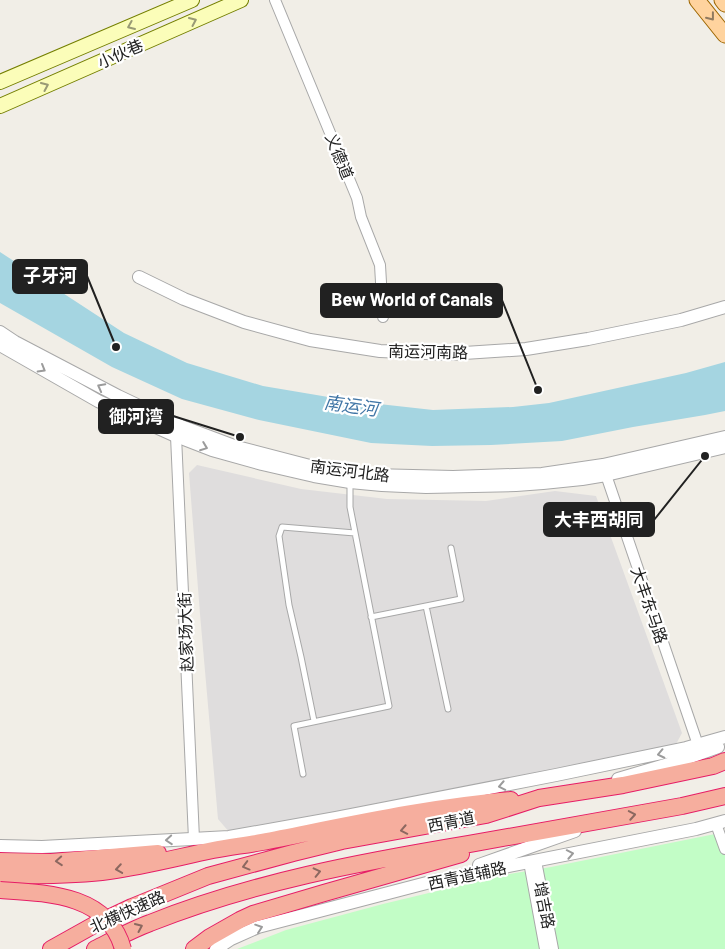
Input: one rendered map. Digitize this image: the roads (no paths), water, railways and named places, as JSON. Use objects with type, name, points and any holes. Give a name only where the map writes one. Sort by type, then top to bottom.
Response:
[{"type":"highway","name":"西青道","points":[[178,889],[208,876],[342,841],[486,815],[538,798],[623,785],[725,762]]},
{"type":"highway","name":"西青道","points":[[95,949],[148,923],[186,909],[239,892],[316,872],[402,855],[537,833],[682,806],[725,796]]},
{"type":"highway","points":[[0,876],[79,874],[109,871],[377,819],[476,803],[538,798]]},
{"type":"highway","points":[[194,949],[210,937],[253,914],[537,833]]},
{"type":"highway","points":[[0,861],[51,862],[212,850]]},
{"type":"highway","name":"北横快速路","points":[[51,949],[94,925],[132,907],[178,889]]},
{"type":"highway","points":[[0,890],[58,895],[80,902],[100,913],[111,925],[116,931],[123,949]]},
{"type":"main road","name":"小伙巷","points":[[0,82],[192,0]]},
{"type":"main road","name":"小伙巷","points":[[0,106],[241,0]]},
{"type":"main road","points":[[698,0],[725,35]]},
{"type":"main road","points":[[722,0],[725,4]]},
{"type":"street","name":"义德道","points":[[275,0],[357,198],[361,217],[380,266],[384,317]]},
{"type":"street","name":"南运河南路","points":[[139,277],[184,299],[244,322],[310,340],[380,351],[448,354],[526,349],[597,338],[681,320],[725,307]]},
{"type":"street","name":"南运河北路","points":[[0,332],[178,431]]},
{"type":"street","name":"南运河北路","points":[[0,345],[98,401],[178,431],[350,477],[372,475],[503,476],[605,470],[725,447]]},
{"type":"street","name":"赵家场大街","points":[[178,431],[194,838]]},
{"type":"street","name":"南运河北路","points":[[605,470],[725,437]]},
{"type":"street","name":"大丰东马路","points":[[605,470],[698,745]]},
{"type":"street","points":[[0,846],[42,847],[229,837],[575,771],[698,745],[725,737]]},
{"type":"street","points":[[582,790],[682,760],[725,744]]},
{"type":"street","points":[[438,880],[606,820]]},
{"type":"street","points":[[721,823],[725,849]]},
{"type":"street","name":"西青道辅路","points":[[216,949],[231,939],[258,927],[438,880],[721,823]]},
{"type":"street","name":"增吉路","points":[[532,862],[545,949]]},
{"type":"street","name":"增吉路","points":[[532,862],[553,949]]},
{"type":"lane","points":[[303,774],[294,726],[389,706],[350,507],[350,477]]},
{"type":"lane","points":[[314,721],[289,605],[279,536],[282,527],[355,533]]},
{"type":"lane","points":[[371,617],[461,599],[451,548]]},
{"type":"lane","points":[[426,606],[448,710]]},
{"type":"water","name":"南运河","points":[[0,252],[124,333],[187,363],[263,386],[352,401],[433,410],[513,407],[549,403],[686,373],[725,362],[725,411],[562,441],[491,445],[432,446],[371,443],[259,420],[182,399],[112,367],[0,303]]},
{"type":"place","name":"子牙河","points":[[116,347]]},
{"type":"place","name":"Bew World of Canals","points":[[538,390]]},
{"type":"place","name":"御河湾","points":[[240,437]]},
{"type":"place","name":"大丰西胡同","points":[[705,456]]}]
